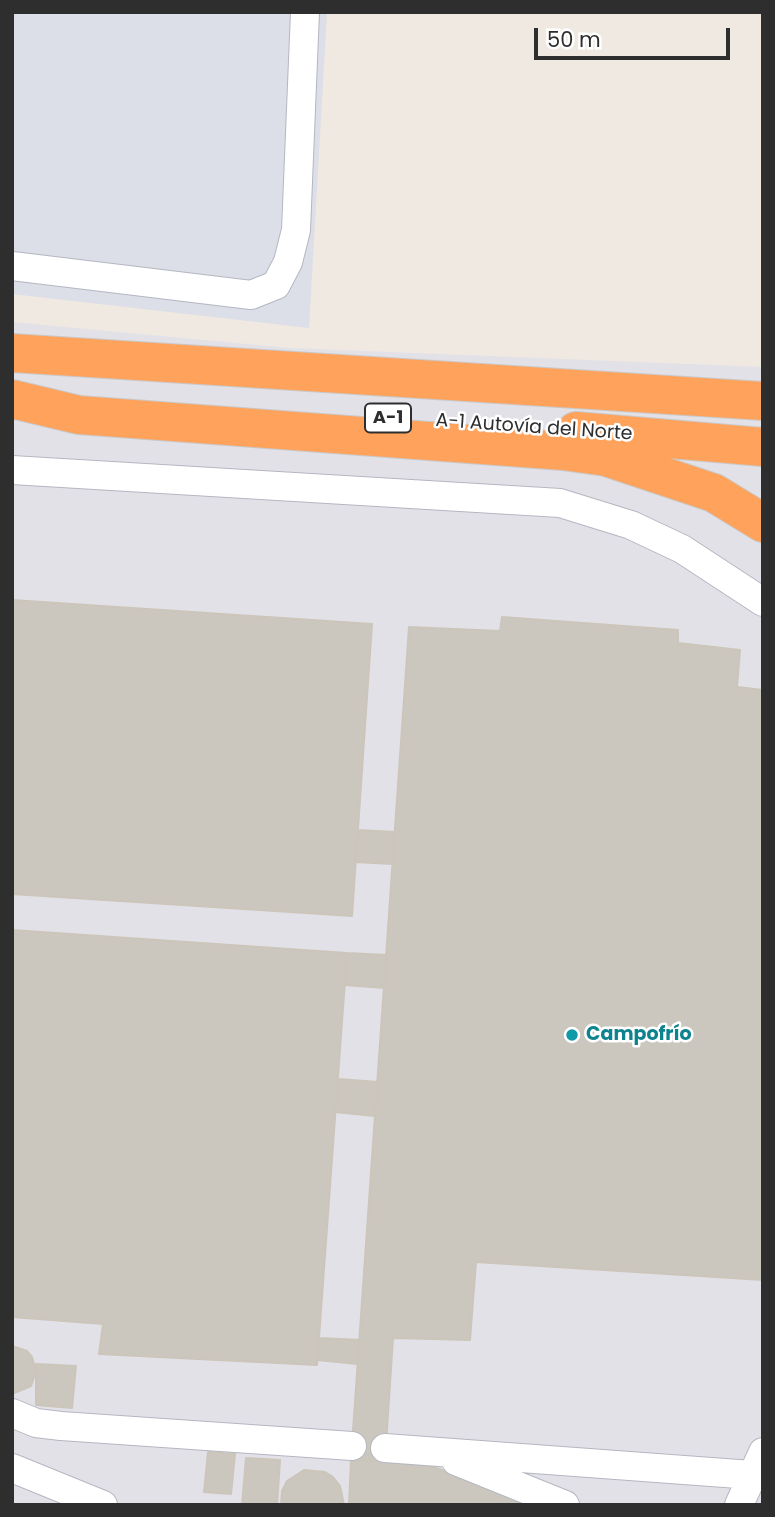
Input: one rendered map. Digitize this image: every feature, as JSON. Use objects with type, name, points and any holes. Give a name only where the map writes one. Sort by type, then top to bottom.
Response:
[{"type":"highway","name":"A-1","points":[[12,353],[763,401]]},
{"type":"highway","name":"A-1 Autovía del Norte","points":[[12,392],[763,447]]},
{"type":"highway","points":[[12,399],[79,415],[563,451],[606,457],[715,493],[763,523]]},
{"type":"lane","points":[[12,265],[251,295],[276,285],[288,262],[296,230],[305,12]]},
{"type":"lane","points":[[12,470],[560,503],[631,525],[682,549],[763,602]]},
{"type":"lane","points":[[12,1413],[36,1423],[61,1426],[352,1446]]},
{"type":"lane","points":[[385,1448],[758,1463],[739,1505]]},
{"type":"lane","points":[[431,1451],[565,1505]]},
{"type":"lane","points":[[12,1468],[103,1505]]},
{"type":"shaded area","points":[[12,12],[327,12],[309,328],[12,294]]},
{"type":"shaded area","points":[[12,322],[289,348],[763,367],[763,1505],[12,1505]]},
{"type":"building","points":[[12,600],[372,624],[352,916],[12,894]]},
{"type":"building","name":"Campofrío","points":[[502,617],[678,630],[678,643],[740,650],[737,687],[763,690],[763,1280],[476,1262],[470,1340],[393,1338],[385,1460],[351,1459],[409,627],[500,631]]},
{"type":"building","points":[[358,830],[395,832],[393,864],[355,862]]},
{"type":"building","points":[[12,930],[347,953],[317,1365],[99,1354],[103,1324],[12,1317]]},
{"type":"building","points":[[347,953],[387,955],[384,988],[345,985]]},
{"type":"building","points":[[338,1079],[378,1082],[375,1116],[335,1112]]},
{"type":"building","points":[[319,1338],[360,1340],[358,1364],[317,1360]]},
{"type":"building","points":[[12,1346],[27,1351],[36,1371],[31,1386],[12,1394]]},
{"type":"building","points":[[36,1364],[76,1366],[72,1408],[36,1405]]},
{"type":"building","points":[[208,1452],[235,1454],[231,1494],[204,1492]]},
{"type":"building","points":[[246,1458],[280,1460],[277,1505],[242,1505]]},
{"type":"building","points":[[351,1459],[429,1465],[529,1505],[349,1505]]},
{"type":"building","points":[[304,1470],[325,1472],[333,1477],[340,1486],[344,1505],[281,1505],[282,1491],[287,1481]]},
{"type":"place","name":"Campofrío","points":[[572,1035]]}]
